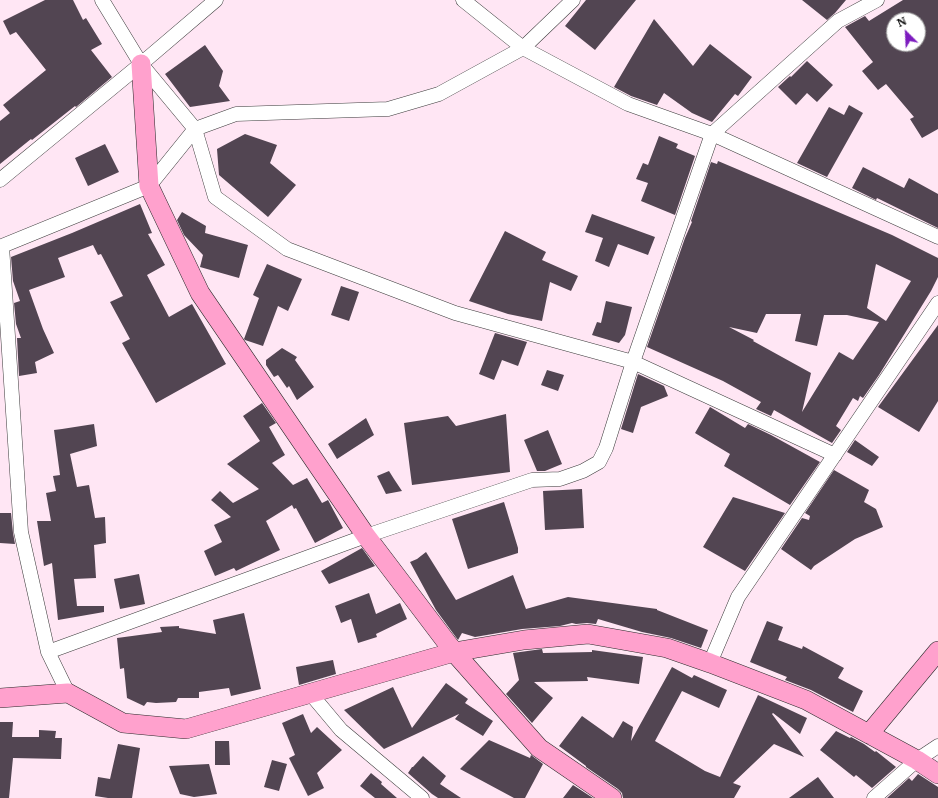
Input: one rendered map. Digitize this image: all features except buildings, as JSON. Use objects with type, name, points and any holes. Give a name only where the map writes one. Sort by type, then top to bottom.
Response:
[{"type":"street","points":[[102,0],[141,64],[195,129],[215,197],[287,248],[455,313],[633,362],[835,455]]},
{"type":"street","points":[[0,180],[216,0]]},
{"type":"street","points":[[463,0],[523,48],[628,104],[712,134],[938,237]]},
{"type":"street","points":[[68,693],[48,652],[21,532],[1,243],[149,186],[195,129],[236,114],[388,109],[439,94],[523,48],[573,0]]},
{"type":"street","points":[[48,652],[366,536],[532,480],[560,479],[583,471],[599,462],[606,448],[633,362],[712,134],[838,21],[877,0]]},
{"type":"street","points":[[141,64],[149,186],[200,293],[366,536],[454,652],[540,748],[612,798]]},
{"type":"street","points":[[710,663],[738,597],[938,303]]},
{"type":"street","points":[[0,698],[68,693],[123,723],[186,729],[454,652],[524,640],[588,634],[667,648],[806,700],[917,760],[938,774]]},
{"type":"street","points":[[870,734],[938,651]]},
{"type":"street","points":[[310,693],[341,730],[422,798]]},
{"type":"street","points":[[874,798],[917,760],[938,746]]}]
